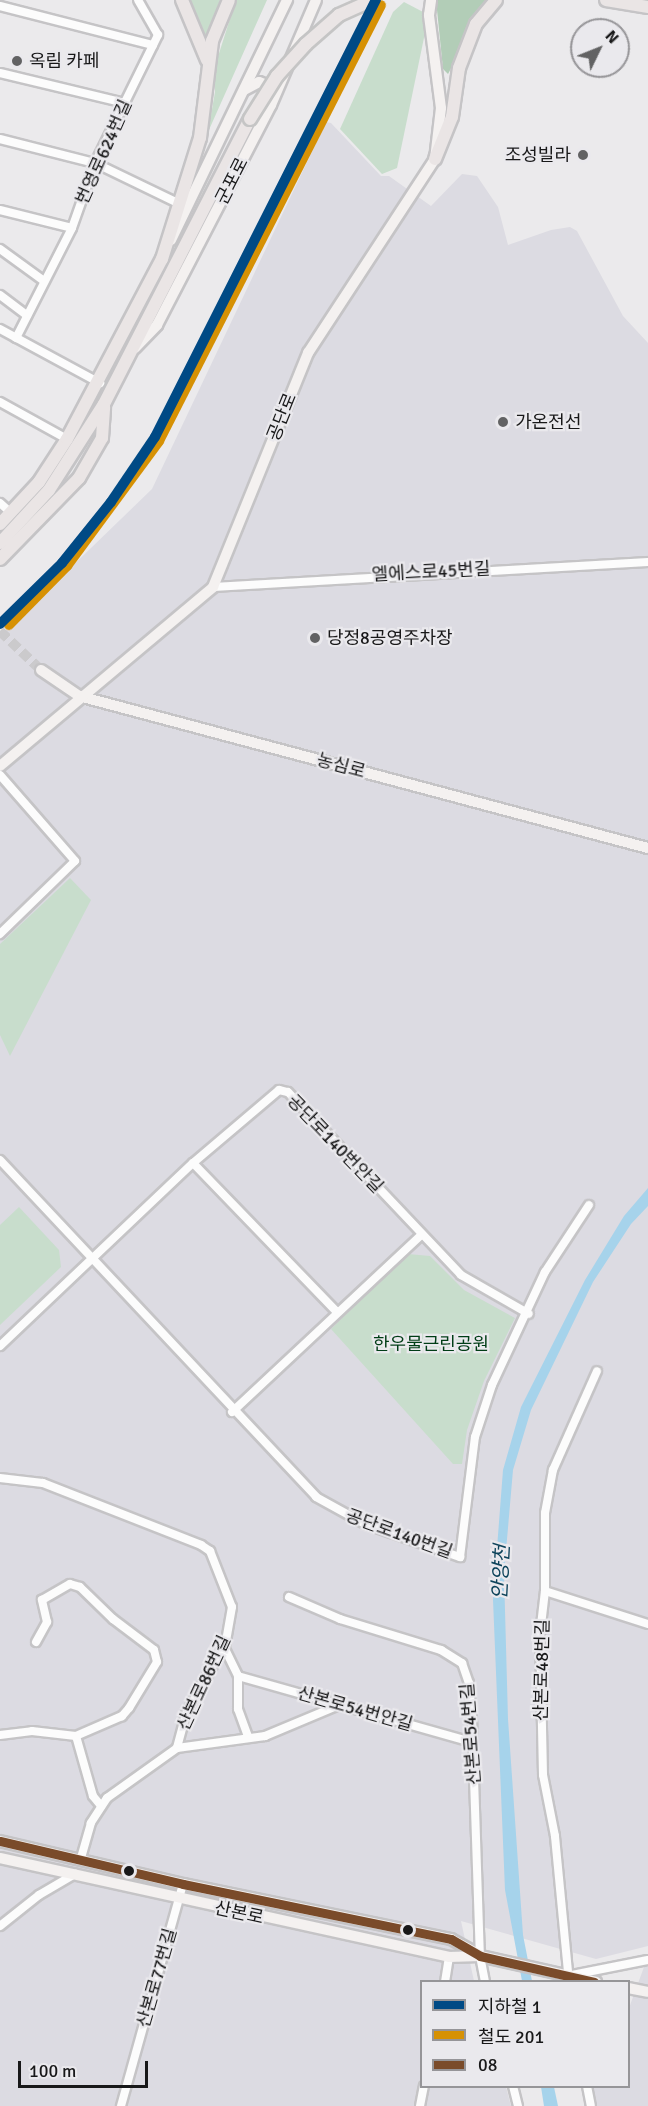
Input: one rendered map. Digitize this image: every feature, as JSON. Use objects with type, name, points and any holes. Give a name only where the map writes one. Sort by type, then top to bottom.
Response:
[{"type":"main road","points":[[183,0],[209,63]]},
{"type":"main road","name":"군포로","points":[[0,524],[39,482],[68,439],[100,383],[162,259],[200,138],[212,41],[229,0]]},
{"type":"main road","name":"군포로","points":[[0,543],[49,490],[104,404],[250,119],[277,76],[306,44],[339,15],[372,0]]},
{"type":"main road","points":[[435,159],[452,117],[459,68],[476,24],[496,0]]},
{"type":"main road","points":[[606,0],[648,7]]},
{"type":"main road","points":[[0,559],[79,478],[102,438],[104,404]]},
{"type":"street","points":[[0,6],[153,45],[158,35],[138,0]]},
{"type":"street","name":"군포로","points":[[162,259],[287,0]]},
{"type":"street","name":"군포로","points":[[131,353],[157,326],[271,105],[316,0]]},
{"type":"street","name":"공단로","points":[[0,766],[79,696],[213,587],[308,353],[435,159],[441,108],[429,15],[431,0]]},
{"type":"street","name":"번영로624번길","points":[[16,338],[72,228],[95,163],[153,45]]},
{"type":"street","points":[[0,73],[125,103]]},
{"type":"street","points":[[243,91],[252,83],[267,85],[271,105]]},
{"type":"street","points":[[0,139],[95,163],[180,204]]},
{"type":"street","points":[[0,210],[72,228]]},
{"type":"street","points":[[0,249],[44,281]]},
{"type":"street","points":[[0,295],[27,315]]},
{"type":"street","points":[[0,330],[100,383]]},
{"type":"street","points":[[0,402],[68,439]]},
{"type":"street","points":[[0,503],[11,513]]},
{"type":"street","name":"엘에스로45번길","points":[[213,587],[648,562]]},
{"type":"street","name":"농심로","points":[[41,670],[79,696],[648,848]]},
{"type":"street","points":[[0,775],[75,861],[0,934]]},
{"type":"street","name":"공단로140번안길","points":[[0,1346],[193,1163],[271,1093],[288,1092],[461,1275],[529,1314]]},
{"type":"street","name":"공단로140번길","points":[[0,1160],[232,1412],[316,1497],[365,1524],[460,1557],[475,1437],[492,1385],[529,1314],[545,1272],[589,1205]]},
{"type":"street","points":[[193,1163],[337,1312]]},
{"type":"street","points":[[232,1412],[422,1234]]},
{"type":"street","name":"산본로48번길","points":[[566,1977],[555,1836],[543,1775],[540,1634],[545,1592],[545,1514],[553,1470],[597,1371]]},
{"type":"street","name":"산본로86번길","points":[[0,1478],[43,1483],[76,1494],[210,1551],[232,1607],[224,1647],[186,1714],[177,1748],[125,1783],[101,1806],[91,1823],[81,1858]]},
{"type":"street","points":[[0,1735],[32,1731],[76,1737],[122,1716],[157,1662],[154,1650],[113,1619],[80,1587],[70,1584],[42,1600],[47,1622],[36,1642]]},
{"type":"street","points":[[545,1592],[648,1624]]},
{"type":"street","name":"산본로54번길","points":[[289,1597],[340,1619],[441,1650],[462,1663],[470,1683],[485,1980]]},
{"type":"street","points":[[224,1647],[237,1676],[238,1709],[248,1737]]},
{"type":"street","name":"산본로54번안길","points":[[237,1676],[472,1742]]},
{"type":"street","points":[[177,1748],[265,1736],[339,1705]]},
{"type":"street","points":[[76,1737],[93,1796],[101,1806]]},
{"type":"street","name":"산본로","points":[[0,1841],[81,1858],[183,1884],[451,1939],[484,1957]]},
{"type":"street","name":"산본로","points":[[0,1858],[180,1900],[449,1957],[484,1957]]},
{"type":"street","points":[[0,1926],[39,1895],[75,1874]]},
{"type":"street","name":"산본로77번길","points":[[121,2106],[183,1884]]},
{"type":"street","points":[[445,1980],[449,1957]]},
{"type":"street","points":[[484,1957],[584,1980]]},
{"type":"street","points":[[566,1977],[648,1960]]},
{"type":"street","points":[[630,1988],[648,1992]]},
{"type":"street","points":[[420,2106],[424,2088]]},
{"type":"street","points":[[514,2088],[518,2106]]},
{"type":"street","points":[[587,2088],[591,2106]]},
{"type":"shaded area","points":[[326,122],[331,123],[381,176],[389,176],[431,206],[462,174],[477,176],[498,207],[508,245],[551,230],[570,227],[577,231],[623,316],[648,343],[648,1946],[596,1959],[461,1921],[474,1980],[420,1980],[420,2088],[506,2088],[511,2106],[0,2106],[0,636],[152,489]]},
{"type":"shaded area","points":[[644,1967],[648,1967],[648,2106],[596,2106],[592,2088],[630,2088],[630,2005]]},
{"type":"green space","points":[[188,0],[220,0],[205,43],[195,15]]},
{"type":"green space","points":[[236,0],[267,0],[208,132],[215,92],[214,69]]},
{"type":"green space","points":[[436,0],[488,0],[448,74],[443,69]]},
{"type":"green space","points":[[404,2],[425,13],[425,33],[397,168],[382,174],[340,129],[393,12]]},
{"type":"green space","points":[[70,878],[91,900],[10,1056],[0,1035],[0,944]]},
{"type":"green space","points":[[19,1207],[59,1250],[61,1267],[0,1325],[0,1225]]},
{"type":"green space","name":"한우물근린공원","points":[[408,1254],[430,1256],[464,1290],[515,1318],[484,1381],[467,1430],[462,1464],[453,1464],[331,1329]]},
{"type":"water","name":"안양천","points":[[648,1188],[648,1206],[631,1224],[593,1282],[531,1410],[513,1470],[504,1574],[508,1719],[523,1935],[532,1980],[522,1980],[505,1890],[493,1600],[503,1470],[521,1407],[585,1280],[624,1216]]},
{"type":"water","points":[[541,2088],[554,2088],[558,2106],[544,2106]]},
{"type":"tunnel","points":[[0,631],[41,670]]},
{"type":"metro line","name":"1","points":[[0,624],[62,563],[111,502],[155,437],[376,0]]},
{"type":"rail line","name":"201","points":[[9,625],[67,566],[159,441],[381,5]]},
{"type":"transit line","name":"08","points":[[0,1841],[183,1884],[451,1939],[480,1956],[585,1980]]},
{"type":"place","name":"옥림 카페","points":[[17,61]]},
{"type":"place","name":"조성빌라","points":[[583,155]]},
{"type":"place","name":"가온전선","points":[[503,422]]},
{"type":"place","name":"당정8공영주차장","points":[[315,638]]}]
